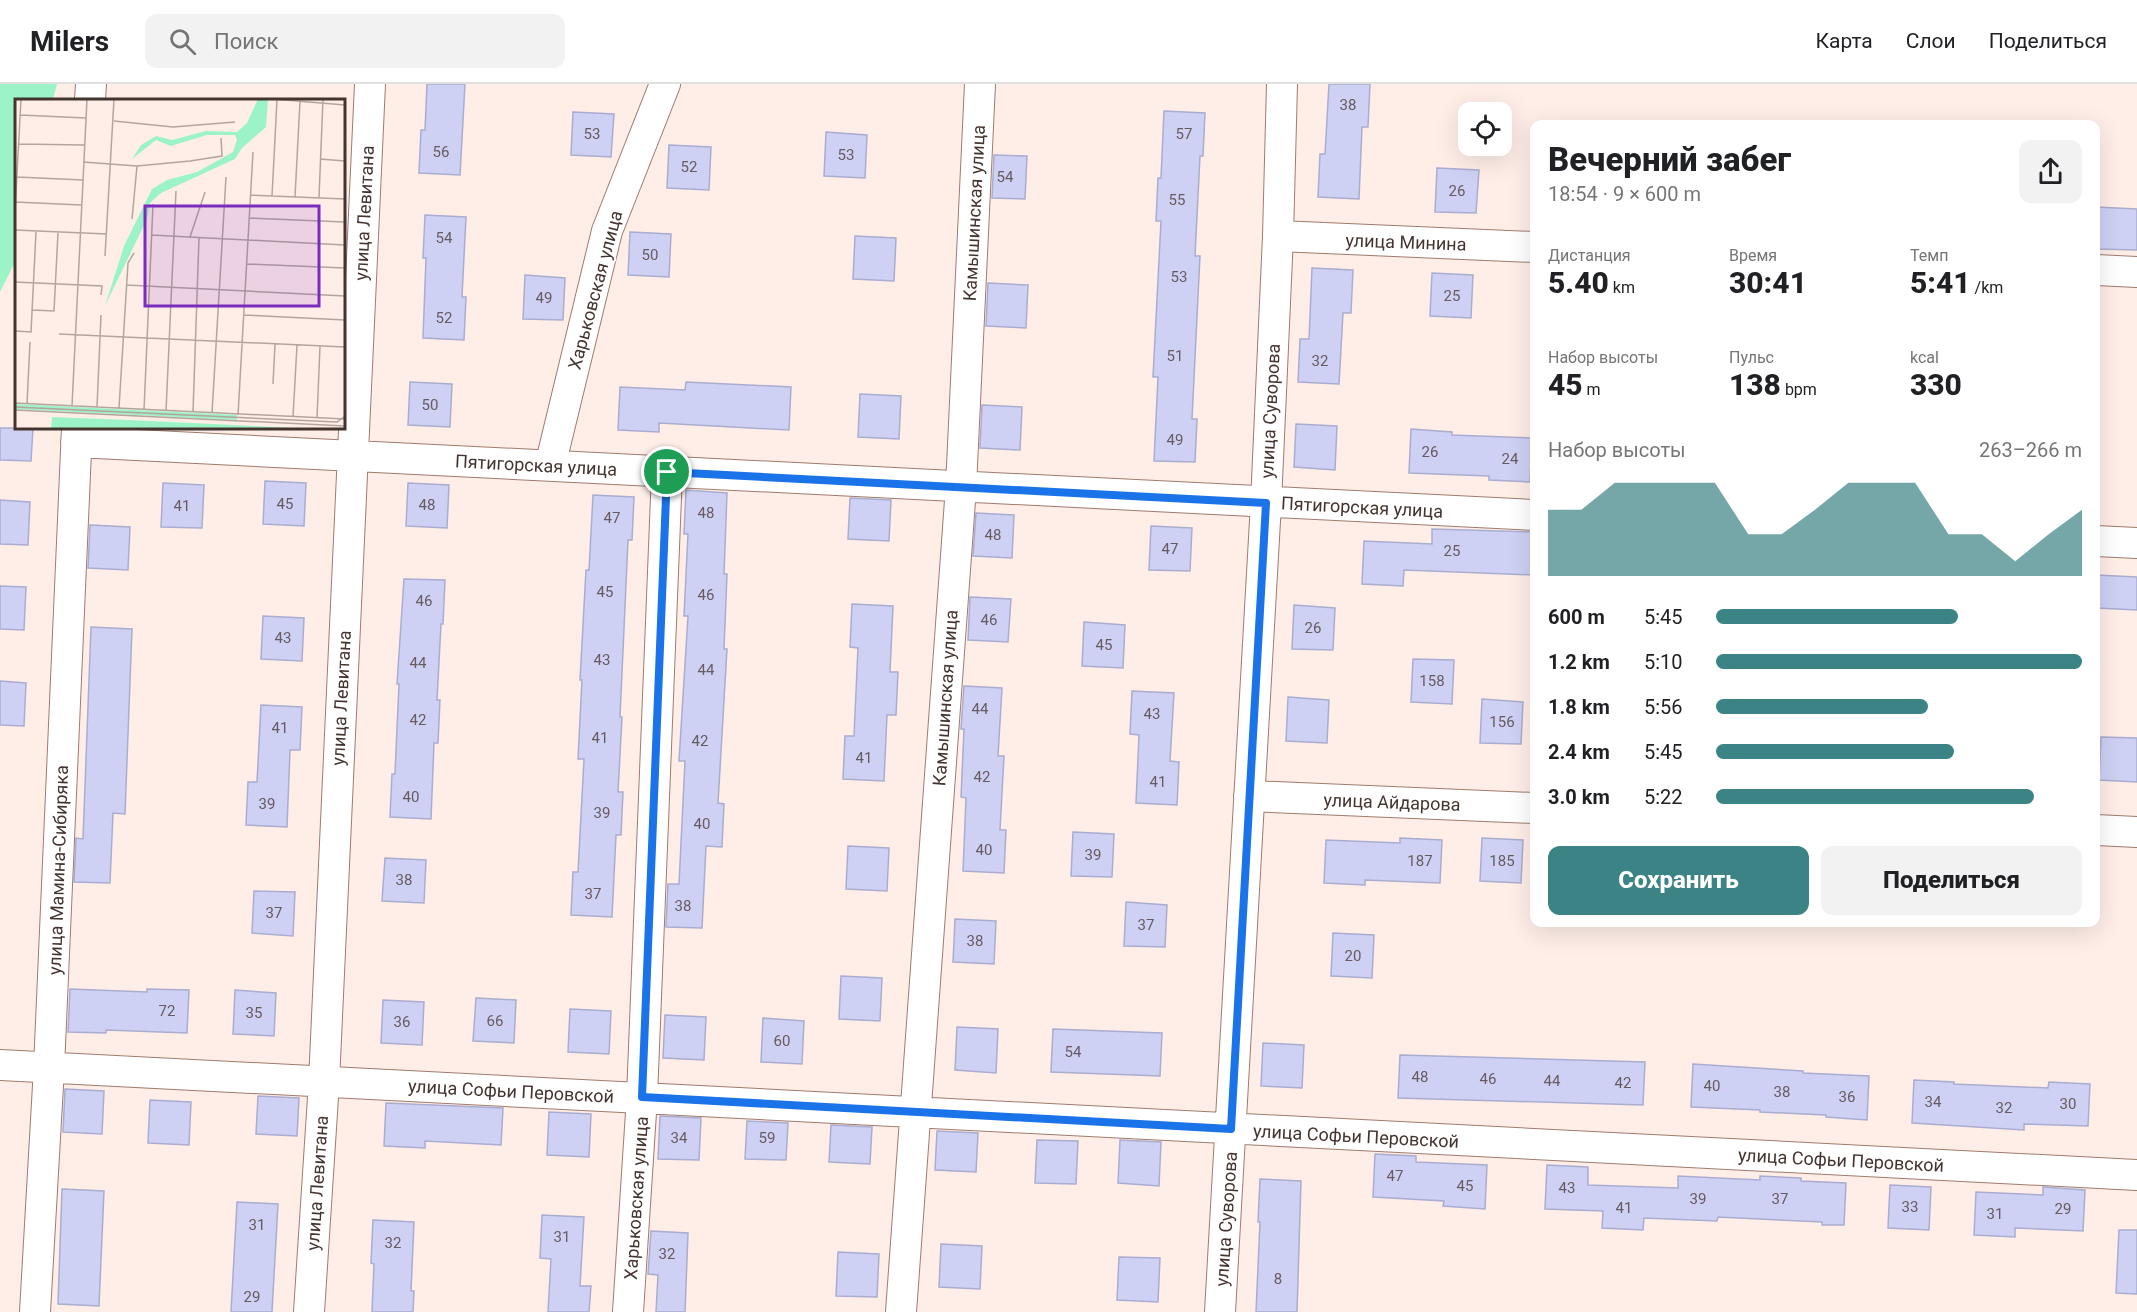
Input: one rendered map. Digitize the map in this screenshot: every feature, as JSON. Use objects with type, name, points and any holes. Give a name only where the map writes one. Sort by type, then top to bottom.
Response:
[{"type":"street","points":[[90,99],[91,84]]},
{"type":"street","name":"улица Левитана","points":[[309,1312],[324,1082],[370,84]]},
{"type":"street","name":"Харьковская улица","points":[[550,466],[607,231],[665,84]]},
{"type":"street","name":"Камышинская улица","points":[[900,1312],[961,487],[980,84]]},
{"type":"street","name":"улица Суворова","points":[[1220,1312],[1266,503],[1278,236],[1282,84]]},
{"type":"street","name":"улица Минина","points":[[1278,236],[1530,247]]},
{"type":"street","points":[[2100,270],[2137,272]]},
{"type":"street","name":"Пятигорская улица","points":[[76,435],[352,456],[1530,515]]},
{"type":"street","name":"улица Мамина-Сибиряка","points":[[35,1312],[49,1068],[76,435]]},
{"type":"street","name":"Харьковская улица","points":[[628,1312],[642,1097],[667,472]]},
{"type":"street","points":[[2100,541],[2137,543]]},
{"type":"street","name":"улица Айдарова","points":[[1249,796],[1530,807]]},
{"type":"street","points":[[2100,830],[2137,832]]},
{"type":"street","name":"улица Софьи Перовской","points":[[0,1065],[2137,1175]]},
{"type":"green space","points":[[0,84],[57,84],[53,99],[15,99],[15,262],[0,292]]},
{"type":"building","points":[[427,84],[465,84],[460,175],[419,173],[421,130],[425,130]]},
{"type":"building","points":[[1329,84],[1370,84],[1368,127],[1362,127],[1359,199],[1318,197],[1320,154],[1325,154]]},
{"type":"building","points":[[1164,111],[1205,113],[1203,156],[1200,156],[1195,256],[1200,256],[1192,419],[1197,419],[1195,462],[1154,461],[1158,377],[1153,377],[1161,221],[1156,221],[1158,178],[1161,178]]},
{"type":"building","points":[[573,112],[614,114],[611,157],[571,155]]},
{"type":"building","points":[[826,132],[867,135],[865,178],[824,176]]},
{"type":"building","points":[[669,145],[711,147],[709,190],[667,188]]},
{"type":"building","points":[[994,155],[1027,156],[1025,199],[992,198]]},
{"type":"building","points":[[1437,168],[1479,170],[1476,213],[1435,212]]},
{"type":"building","points":[[2100,207],[2137,209],[2137,250],[2100,249]]},
{"type":"building","points":[[425,215],[466,217],[462,297],[466,297],[464,340],[423,338]]},
{"type":"building","points":[[630,232],[671,234],[669,277],[628,275]]},
{"type":"building","points":[[855,236],[896,238],[894,281],[853,279]]},
{"type":"building","points":[[1312,268],[1353,270],[1351,313],[1343,313],[1339,384],[1298,382],[1300,339],[1309,339]]},
{"type":"building","points":[[1432,273],[1473,275],[1471,318],[1430,316]]},
{"type":"building","points":[[525,275],[565,278],[563,320],[523,319]]},
{"type":"building","points":[[988,283],[1028,285],[1026,328],[986,326]]},
{"type":"building","points":[[410,382],[452,384],[450,427],[408,425]]},
{"type":"building","points":[[686,382],[791,387],[789,430],[659,423],[659,432],[618,430],[620,387],[685,390]]},
{"type":"building","points":[[860,394],[901,396],[899,439],[858,437]]},
{"type":"building","points":[[982,405],[1022,407],[1020,450],[980,448]]},
{"type":"building","points":[[1296,424],[1337,426],[1335,470],[1294,467]]},
{"type":"building","points":[[0,428],[33,429],[31,461],[0,460]]},
{"type":"building","points":[[1411,429],[1452,432],[1452,435],[1530,438],[1530,482],[1489,480],[1489,476],[1409,473]]},
{"type":"building","points":[[265,481],[306,483],[304,526],[263,524]]},
{"type":"building","points":[[163,483],[204,485],[202,528],[161,527]]},
{"type":"building","points":[[408,483],[449,485],[447,528],[406,526]]},
{"type":"building","points":[[686,490],[727,493],[724,649],[727,649],[718,803],[724,804],[722,847],[706,846],[702,928],[666,927],[668,884],[679,884],[685,761],[679,761],[688,616],[684,616],[688,534],[684,534]]},
{"type":"building","points":[[593,495],[634,497],[632,540],[628,540],[620,717],[622,717],[618,792],[623,792],[621,835],[616,835],[612,917],[571,915],[573,872],[578,872],[584,759],[578,759],[582,680],[580,680]]},
{"type":"building","points":[[850,498],[891,500],[889,541],[848,539]]},
{"type":"building","points":[[0,500],[30,502],[28,545],[0,544]]},
{"type":"building","points":[[976,513],[1014,515],[1012,558],[973,556]]},
{"type":"building","points":[[90,525],[130,527],[128,570],[88,568]]},
{"type":"building","points":[[1151,526],[1192,528],[1190,571],[1149,570]]},
{"type":"building","points":[[1432,529],[1530,532],[1530,575],[1404,570],[1403,586],[1362,584],[1364,541],[1432,544]]},
{"type":"building","points":[[2100,575],[2137,577],[2137,610],[2100,608]]},
{"type":"building","points":[[404,579],[445,580],[437,700],[440,700],[438,743],[434,743],[431,819],[390,817],[392,774],[395,774],[399,684],[397,684]]},
{"type":"building","points":[[0,586],[26,587],[24,630],[0,629]]},
{"type":"building","points":[[970,597],[1011,599],[1008,642],[968,640]]},
{"type":"building","points":[[852,604],[893,606],[890,672],[898,672],[896,715],[887,715],[884,781],[843,779],[845,736],[854,736],[858,648],[850,647]]},
{"type":"building","points":[[1294,605],[1335,608],[1333,650],[1292,649]]},
{"type":"building","points":[[263,616],[304,618],[302,661],[261,659]]},
{"type":"building","points":[[1084,622],[1125,625],[1123,668],[1082,666]]},
{"type":"building","points":[[91,627],[132,629],[125,814],[113,813],[110,883],[74,882],[76,838],[83,839]]},
{"type":"building","points":[[1413,659],[1454,660],[1452,704],[1411,702]]},
{"type":"building","points":[[0,681],[26,683],[24,726],[0,725]]},
{"type":"building","points":[[964,686],[1002,688],[998,756],[1004,756],[1000,830],[1006,830],[1004,873],[963,871],[966,798],[961,797],[964,729],[961,729]]},
{"type":"building","points":[[1132,691],[1174,693],[1170,761],[1179,762],[1177,805],[1136,803],[1139,735],[1130,734]]},
{"type":"building","points":[[1288,697],[1329,700],[1327,743],[1286,741]]},
{"type":"building","points":[[1482,699],[1523,702],[1521,744],[1480,743]]},
{"type":"building","points":[[261,705],[302,707],[300,750],[290,750],[287,827],[246,825],[248,782],[257,782]]},
{"type":"building","points":[[2101,737],[2137,738],[2137,782],[2100,780]]},
{"type":"building","points":[[1073,832],[1114,834],[1112,877],[1071,876]]},
{"type":"building","points":[[1400,838],[1442,840],[1440,883],[1365,880],[1365,885],[1324,883],[1326,840],[1400,843]]},
{"type":"building","points":[[1482,838],[1523,840],[1521,883],[1480,881]]},
{"type":"building","points":[[848,846],[889,848],[887,891],[846,889]]},
{"type":"building","points":[[385,858],[426,860],[424,903],[382,901]]},
{"type":"building","points":[[254,891],[295,892],[293,936],[252,933]]},
{"type":"building","points":[[1126,902],[1167,905],[1165,947],[1124,946]]},
{"type":"building","points":[[955,919],[996,921],[994,964],[953,962]]},
{"type":"building","points":[[1333,933],[1374,935],[1372,978],[1331,976]]},
{"type":"building","points":[[841,976],[882,978],[880,1021],[839,1019]]},
{"type":"building","points":[[70,989],[147,992],[147,989],[189,990],[187,1033],[106,1030],[106,1033],[68,1032]]},
{"type":"building","points":[[235,990],[276,993],[274,1036],[233,1034]]},
{"type":"building","points":[[476,998],[516,1000],[514,1043],[473,1041]]},
{"type":"building","points":[[383,1000],[424,1002],[422,1045],[381,1043]]},
{"type":"building","points":[[570,1009],[611,1011],[609,1054],[568,1052]]},
{"type":"building","points":[[665,1015],[706,1017],[704,1060],[663,1058]]},
{"type":"building","points":[[763,1018],[804,1021],[802,1064],[761,1062]]},
{"type":"building","points":[[957,1027],[998,1029],[996,1073],[955,1070]]},
{"type":"building","points":[[1053,1029],[1162,1033],[1160,1076],[1051,1072]]},
{"type":"building","points":[[1263,1043],[1304,1045],[1302,1088],[1261,1086]]},
{"type":"building","points":[[1400,1055],[1645,1062],[1643,1105],[1398,1098]]},
{"type":"building","points":[[1693,1064],[1869,1076],[1867,1120],[1826,1117],[1826,1115],[1760,1112],[1760,1110],[1691,1107]]},
{"type":"building","points":[[1914,1080],[2048,1088],[2049,1082],[2090,1084],[2088,1126],[2024,1124],[2024,1130],[1912,1123]]},
{"type":"building","points":[[65,1089],[104,1091],[102,1134],[63,1132]]},
{"type":"building","points":[[258,1096],[299,1098],[297,1136],[256,1134]]},
{"type":"building","points":[[150,1100],[191,1102],[189,1145],[148,1143]]},
{"type":"building","points":[[386,1103],[503,1108],[501,1145],[425,1141],[425,1148],[384,1146]]},
{"type":"building","points":[[549,1112],[591,1114],[589,1157],[547,1155]]},
{"type":"building","points":[[660,1116],[701,1118],[699,1160],[658,1159]]},
{"type":"building","points":[[747,1121],[788,1123],[786,1160],[745,1159]]},
{"type":"building","points":[[831,1125],[872,1127],[870,1164],[829,1162]]},
{"type":"building","points":[[937,1131],[978,1133],[976,1172],[935,1170]]},
{"type":"building","points":[[1037,1140],[1078,1141],[1076,1184],[1035,1183]]},
{"type":"building","points":[[1120,1140],[1161,1142],[1159,1186],[1118,1183]]},
{"type":"building","points":[[1375,1154],[1416,1156],[1416,1162],[1487,1165],[1485,1209],[1443,1206],[1444,1201],[1373,1197]]},
{"type":"building","points":[[1547,1165],[1588,1167],[1588,1185],[1678,1188],[1678,1176],[1760,1180],[1760,1176],[1846,1183],[1844,1225],[1718,1217],[1717,1221],[1644,1218],[1643,1230],[1602,1228],[1603,1211],[1545,1209]]},
{"type":"building","points":[[1260,1179],[1301,1181],[1297,1312],[1256,1312]]},
{"type":"building","points":[[1890,1185],[1931,1187],[1929,1230],[1888,1228]]},
{"type":"building","points":[[2043,1187],[2085,1190],[2083,1231],[2015,1228],[2015,1237],[1974,1235],[1976,1192],[2043,1195]]},
{"type":"building","points":[[62,1189],[104,1191],[99,1306],[58,1304]]},
{"type":"building","points":[[237,1202],[278,1204],[272,1312],[231,1312]]},
{"type":"building","points":[[542,1215],[584,1217],[580,1286],[591,1286],[589,1312],[548,1312],[551,1259],[540,1258]]},
{"type":"building","points":[[373,1220],[414,1222],[411,1291],[414,1291],[413,1312],[372,1312]]},
{"type":"building","points":[[2119,1230],[2137,1230],[2137,1294],[2116,1293]]},
{"type":"building","points":[[651,1231],[688,1233],[685,1312],[656,1312],[658,1275],[648,1274]]},
{"type":"building","points":[[941,1244],[982,1246],[980,1289],[939,1287]]},
{"type":"building","points":[[838,1252],[879,1254],[877,1297],[836,1296]]},
{"type":"building","points":[[1119,1257],[1160,1258],[1158,1302],[1117,1300]]},
{"type":"route","points":[[667,472],[1266,503],[1231,1129],[642,1097],[667,472]]}]
